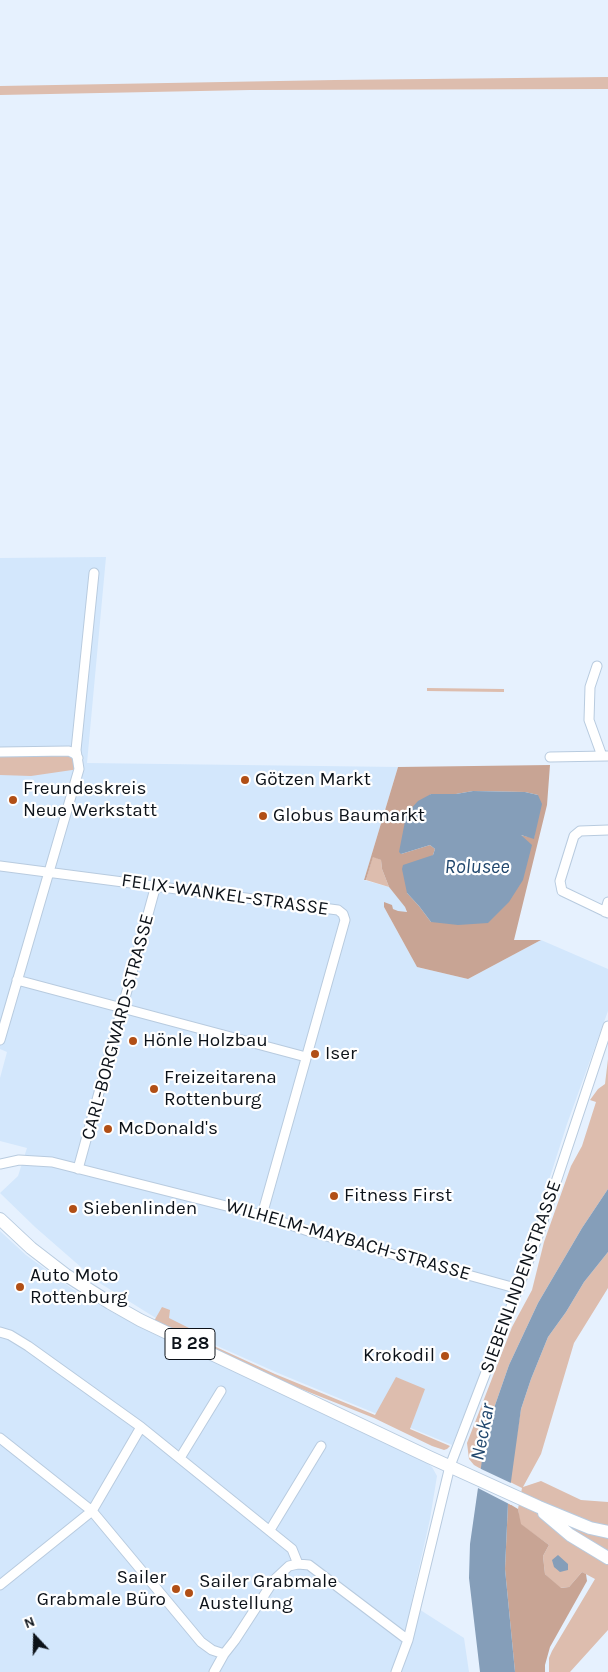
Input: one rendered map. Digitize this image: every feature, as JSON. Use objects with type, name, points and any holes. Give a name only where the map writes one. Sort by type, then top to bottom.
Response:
[{"type":"main road","name":"B 28","points":[[0,1219],[54,1266],[121,1310],[534,1505],[590,1528],[608,1532]]},
{"type":"main road","points":[[534,1505],[570,1535],[608,1558]]},
{"type":"street","points":[[0,1040],[79,769],[76,744],[94,573]]},
{"type":"street","points":[[550,757],[605,756],[589,720],[590,687],[597,666]]},
{"type":"street","points":[[0,752],[69,751],[78,758]]},
{"type":"street","points":[[608,830],[580,831],[574,836],[560,881],[562,891],[607,912],[608,902]]},
{"type":"street","name":"FELIX-WANKEL-STRASSE","points":[[0,866],[338,910],[343,914],[345,920],[262,1215]]},
{"type":"street","name":"CARL-BORGWARD-STRASSE","points":[[78,1169],[156,885]]},
{"type":"street","points":[[17,980],[306,1057]]},
{"type":"street","name":"SIEBENLINDENSTRASSE","points":[[396,1672],[408,1640],[450,1466],[519,1289],[608,1026]]},
{"type":"street","name":"WILHELM-MAYBACH-STRASSE","points":[[0,1164],[19,1160],[52,1162],[262,1215],[308,1231],[519,1289]]},
{"type":"street","points":[[0,1332],[10,1335],[28,1346],[141,1427],[292,1549],[298,1564]]},
{"type":"street","points":[[180,1458],[222,1391]]},
{"type":"street","points":[[0,1584],[92,1511],[141,1427]]},
{"type":"street","points":[[0,1438],[92,1511],[201,1642],[212,1650],[224,1654]]},
{"type":"street","points":[[270,1530],[321,1446]]},
{"type":"street","points":[[214,1672],[274,1580],[289,1566],[298,1564],[309,1565],[408,1640]]},
{"type":"shaded area","points":[[608,77],[608,89],[250,90],[0,95],[0,86]]},
{"type":"shaded area","points":[[106,557],[87,763],[398,767],[364,880],[389,887],[405,907],[407,913],[398,912],[384,903],[384,907],[417,967],[468,979],[541,940],[608,969],[608,1011],[567,1124],[512,1295],[452,1445],[278,1373],[159,1320],[98,1282],[35,1227],[0,1193],[18,1176],[27,1148],[0,1141],[0,1078],[7,1052],[0,1049],[0,558]]},
{"type":"shaded area","points":[[427,688],[504,689],[504,692],[427,691]]},
{"type":"shaded area","points":[[0,755],[67,755],[73,759],[79,769],[31,776],[0,775]]},
{"type":"shaded area","points":[[550,765],[547,805],[514,940],[541,940],[468,979],[417,967],[384,907],[384,902],[392,905],[393,909],[407,912],[389,887],[382,869],[381,860],[373,857],[366,880],[364,880],[398,767]],"holes":[[[473,791],[525,792],[538,795],[534,838],[520,835],[523,839],[431,922],[407,893],[433,855],[435,849],[430,845],[401,854],[406,817],[410,816],[431,794],[456,794]]]},
{"type":"shaded area","points":[[373,856],[381,860],[382,869],[389,887],[366,880]]},
{"type":"shaded area","points":[[608,1059],[608,1189],[582,1228],[538,1303],[509,1365],[493,1411],[481,1469],[469,1459],[467,1443],[512,1327],[532,1290],[544,1242],[571,1166],[582,1146],[596,1102],[590,1100],[598,1089],[605,1084]]},
{"type":"shaded area","points":[[0,1231],[26,1255],[78,1293],[143,1329],[305,1404],[432,1467],[437,1476],[430,1519],[411,1604],[464,1638],[469,1672],[0,1672]]},
{"type":"shaded area","points":[[608,1252],[608,1288],[574,1343],[541,1454],[523,1487],[541,1481],[581,1500],[608,1502],[608,1630],[570,1672],[549,1672],[549,1658],[552,1651],[595,1579],[582,1572],[569,1587],[560,1588],[545,1574],[543,1556],[549,1545],[520,1524],[518,1509],[522,1488],[510,1482],[521,1409],[548,1337],[584,1282]]},
{"type":"shaded area","points":[[162,1307],[170,1310],[169,1318],[193,1330],[194,1337],[275,1374],[375,1415],[396,1377],[425,1389],[410,1429],[450,1446],[444,1450],[432,1446],[374,1418],[246,1367],[154,1321]]},
{"type":"shaded area","points":[[508,1503],[518,1509],[521,1524],[549,1545],[543,1556],[545,1574],[561,1588],[569,1587],[582,1572],[586,1574],[587,1581],[550,1647],[545,1672],[515,1672],[505,1569]]},
{"type":"water","name":"Rolusee","points":[[473,791],[525,792],[538,795],[542,804],[534,839],[521,835],[532,845],[523,880],[509,902],[488,923],[458,925],[431,922],[407,893],[402,869],[403,865],[433,855],[435,849],[430,845],[401,854],[399,852],[406,816],[410,816],[407,813],[418,801],[431,794],[456,794]]},
{"type":"water","points":[[608,1189],[608,1252],[584,1282],[548,1337],[521,1409],[508,1503],[505,1569],[515,1672],[480,1672],[469,1578],[470,1544],[483,1453],[493,1411],[509,1365],[538,1303],[582,1228]]},
{"type":"water","points":[[558,1555],[568,1564],[568,1570],[560,1572],[554,1567],[552,1560]]},
{"type":"pier","points":[[479,1468],[513,1484],[511,1505],[476,1487]]},
{"type":"place","name":"Götzen Markt","points":[[245,780]]},
{"type":"place","name":"Freundeskreis Neue Werkstatt","points":[[13,800]]},
{"type":"place","name":"Globus Baumarkt","points":[[263,816]]},
{"type":"place","name":"Hönle Holzbau","points":[[133,1041]]},
{"type":"place","name":"Iser","points":[[315,1054]]},
{"type":"place","name":"Freizeitarena Rottenburg","points":[[154,1089]]},
{"type":"place","name":"McDonald's","points":[[108,1129]]},
{"type":"place","name":"Fitness First","points":[[334,1196]]},
{"type":"place","name":"Siebenlinden","points":[[73,1209]]},
{"type":"place","name":"Auto Moto Rottenburg","points":[[20,1287]]},
{"type":"place","name":"Krokodil","points":[[445,1356]]},
{"type":"place","name":"Sailer Grabmale Büro","points":[[176,1589]]},
{"type":"place","name":"Sailer Grabmale Austellung","points":[[189,1593]]},
{"type":"water label","name":"Neckar","points":[[483,1432]]}]
